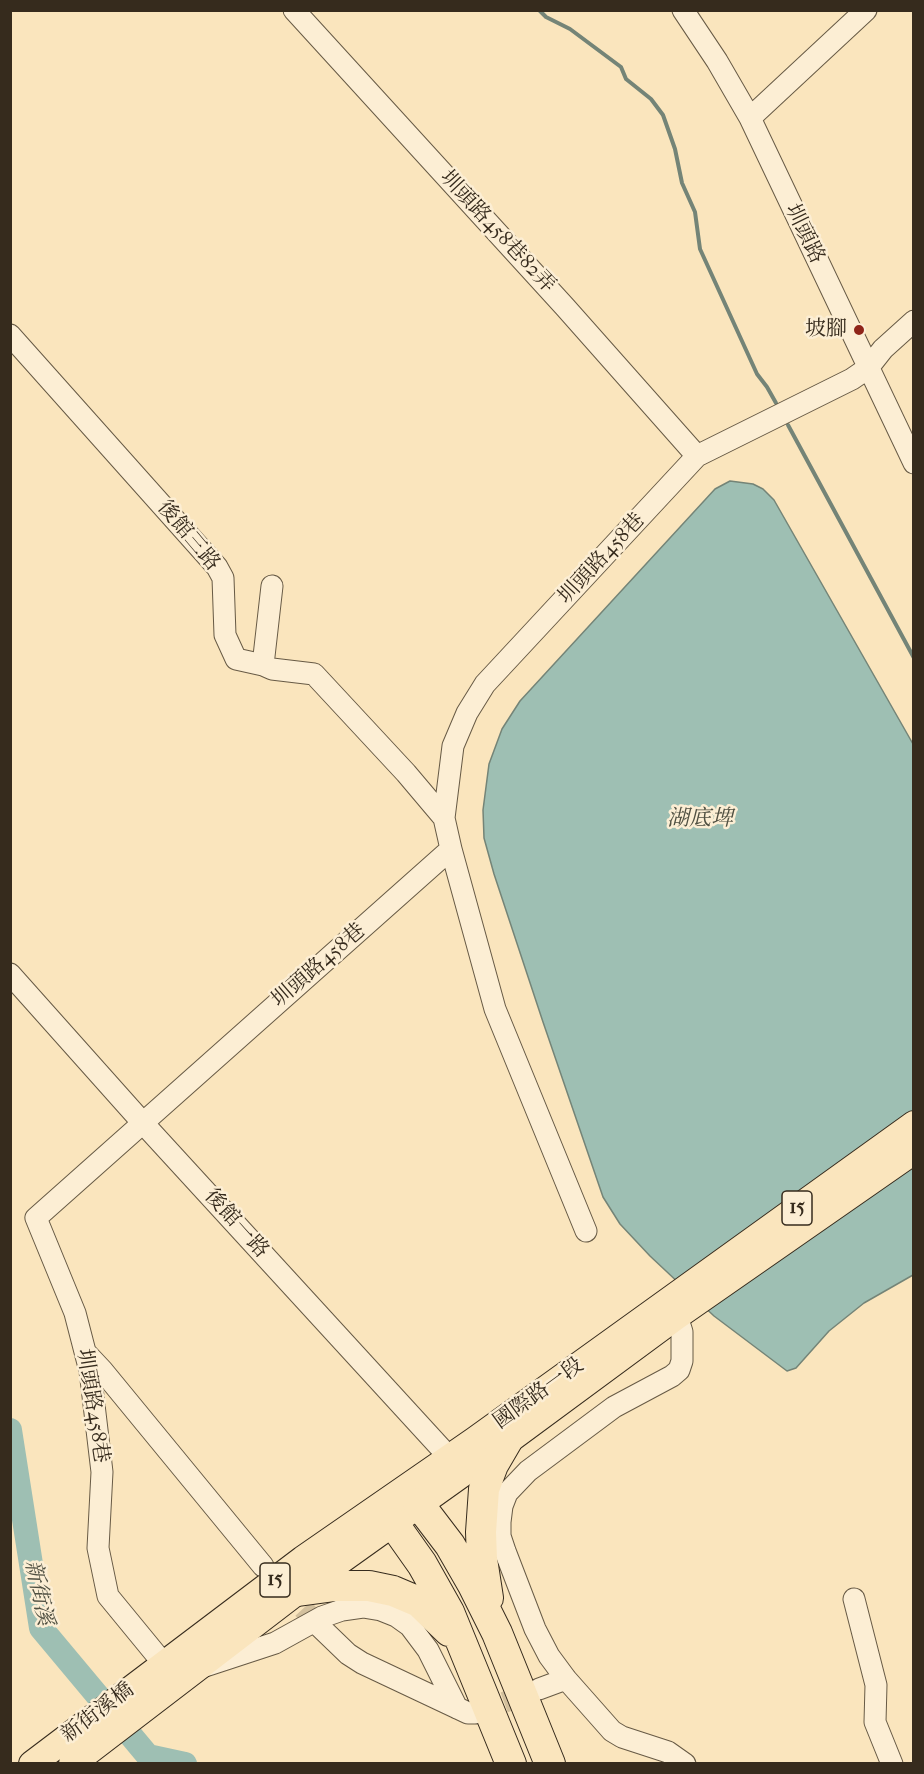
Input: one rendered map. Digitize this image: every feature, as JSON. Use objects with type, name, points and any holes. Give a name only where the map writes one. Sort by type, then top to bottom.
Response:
[{"type":"highway","points":[[497,1633],[485,1587],[481,1521],[484,1489],[493,1465],[507,1441]]},
{"type":"highway","points":[[418,1503],[450,1545],[532,1696],[550,1764]]},
{"type":"highway","points":[[391,1511],[449,1612],[463,1646],[475,1712],[511,1764]]},
{"type":"highway","points":[[298,1591],[335,1586],[369,1586],[393,1591],[418,1602],[463,1646]]},
{"type":"main road","name":"國際路一段","points":[[189,1674],[298,1591],[391,1511],[914,1124]]},
{"type":"main road","name":"國際路一段","points":[[418,1503],[456,1465],[507,1441],[677,1316],[914,1151]]},
{"type":"main road","points":[[391,1511],[418,1503]]},
{"type":"main road","name":"國際路一段","points":[[163,1663],[303,1559],[391,1511]]},
{"type":"main road","name":"新街溪橋","points":[[32,1764],[163,1663]]},
{"type":"main road","name":"新街溪橋","points":[[72,1764],[189,1674]]},
{"type":"street","name":"圳頭路458巷82弄","points":[[294,10],[565,307],[697,456]]},
{"type":"street","name":"圳頭路","points":[[683,10],[717,60],[750,118],[914,463]]},
{"type":"street","points":[[750,118],[866,10]]},
{"type":"street","name":"圳頭路458巷","points":[[163,1663],[108,1596],[98,1548],[102,1472],[90,1371],[75,1313],[36,1218],[451,849],[444,818],[453,746],[467,713],[485,684],[697,456],[852,379],[868,368],[883,349],[914,321]]},
{"type":"street","name":"後館三路","points":[[12,340],[217,567],[223,578],[225,635],[236,659],[272,669],[314,674],[406,773],[444,818]]},
{"type":"street","points":[[263,665],[272,586]]},
{"type":"street","points":[[451,849],[495,1009],[586,1231]]},
{"type":"street","name":"後館一路","points":[[10,974],[142,1122],[456,1465]]},
{"type":"street","points":[[677,1316],[682,1332],[682,1361],[679,1370],[614,1407],[528,1471],[507,1494],[502,1506],[500,1536],[542,1644],[566,1679],[612,1731],[622,1737],[668,1752],[685,1764]]},
{"type":"street","points":[[85,1353],[102,1370],[263,1566]]},
{"type":"street","points":[[854,1599],[876,1685],[875,1722],[892,1764]]},
{"type":"street","points":[[189,1674],[275,1643],[322,1617],[363,1606],[396,1616],[410,1626],[475,1712]]},
{"type":"street","points":[[320,1627],[348,1654],[362,1663],[475,1712]]},
{"type":"street","points":[[532,1696],[566,1679]]},
{"type":"water","name":"湖底埤","points":[[730,481],[753,484],[763,489],[774,500],[913,744],[913,1275],[864,1303],[829,1331],[796,1368],[787,1371],[714,1316],[650,1256],[620,1224],[603,1197],[543,1022],[484,838],[483,810],[489,764],[502,729],[520,701],[715,489]]},
{"type":"waterway","points":[[539,10],[546,17],[570,29],[621,67],[626,79],[651,99],[663,115],[675,149],[682,183],[695,212],[700,249],[757,374],[776,403]]},
{"type":"waterway","points":[[788,425],[914,658]]},
{"type":"waterway","name":"新街溪","points":[[10,1430],[41,1628],[148,1756],[185,1764]]},
{"type":"tunnel","points":[[282,1586],[320,1627]]},
{"type":"tunnel","points":[[475,1713],[536,1691]]},
{"type":"place","name":"坡腳","points":[[859,330]]}]
